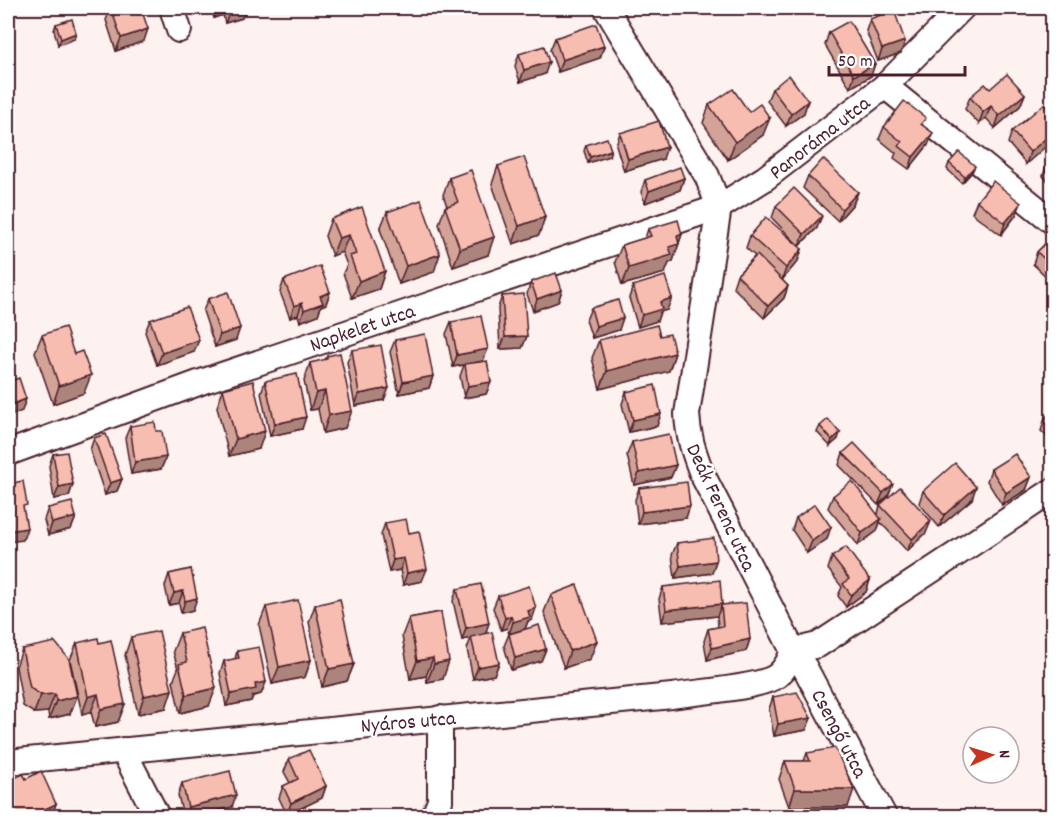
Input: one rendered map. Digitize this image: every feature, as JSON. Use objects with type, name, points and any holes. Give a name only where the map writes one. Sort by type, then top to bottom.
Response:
[{"type":"street","points":[[172,8],[179,30]]},
{"type":"street","name":"Deák Ferenc utca","points":[[606,8],[707,176],[719,207],[687,414],[688,431],[702,474],[793,651]]},
{"type":"street","name":"Panoráma utca","points":[[719,207],[764,179],[885,86],[962,8]]},
{"type":"street","points":[[885,86],[1053,221]]},
{"type":"street","name":"Napkelet utca","points":[[8,453],[201,382],[719,207]]},
{"type":"street","points":[[793,651],[818,645],[1053,491]]},
{"type":"street","name":"Nyáros utca","points":[[8,762],[672,696],[768,681],[786,667],[793,651]]},
{"type":"street","name":"Csengő utca","points":[[793,651],[805,668],[884,816]]},
{"type":"street","points":[[434,816],[440,801],[440,718]]},
{"type":"street","points":[[123,750],[157,816]]},
{"type":"building","points":[[111,8],[141,8],[148,29],[121,38]]},
{"type":"building","points":[[894,10],[905,41],[882,49],[870,19]]},
{"type":"building","points":[[72,19],[76,33],[61,39],[56,24]]},
{"type":"building","points":[[849,21],[875,64],[854,76],[829,32]]},
{"type":"building","points":[[596,24],[604,46],[562,60],[555,38]]},
{"type":"building","points":[[544,46],[549,62],[524,70],[519,54]]},
{"type":"building","points":[[1007,74],[1025,94],[999,116],[991,106],[983,112],[970,97],[985,84],[990,89]]},
{"type":"building","points":[[789,75],[808,101],[791,114],[772,89]]},
{"type":"building","points":[[733,89],[749,112],[760,104],[770,118],[735,142],[709,105]]},
{"type":"building","points":[[904,101],[926,118],[921,124],[933,133],[913,157],[899,146],[902,142],[884,127]]},
{"type":"building","points":[[1044,104],[1053,114],[1053,132],[1030,152],[1012,131]]},
{"type":"building","points":[[659,121],[667,147],[628,159],[620,133]]},
{"type":"building","points":[[607,138],[611,150],[590,157],[586,145]]},
{"type":"building","points":[[959,152],[975,166],[965,177],[949,163]]},
{"type":"building","points":[[524,157],[545,217],[519,226],[498,166]]},
{"type":"building","points":[[823,159],[858,192],[842,209],[808,176]]},
{"type":"building","points":[[1053,159],[1053,169],[1047,164]]},
{"type":"building","points":[[680,167],[684,178],[649,191],[645,180]]},
{"type":"building","points":[[471,170],[494,237],[460,249],[445,207],[458,202],[449,178]]},
{"type":"building","points":[[993,181],[1021,203],[1005,223],[977,201]]},
{"type":"building","points":[[794,188],[822,216],[804,234],[776,206]]},
{"type":"building","points":[[421,200],[440,254],[406,266],[387,212]]},
{"type":"building","points":[[362,207],[385,271],[359,281],[350,256],[356,254],[349,235],[339,238],[331,219]]},
{"type":"building","points":[[766,217],[802,249],[786,268],[750,236]]},
{"type":"building","points":[[678,220],[682,234],[677,236],[679,244],[669,247],[672,255],[629,268],[622,245],[651,236],[648,229]]},
{"type":"building","points":[[1053,236],[1053,267],[1037,252]]},
{"type":"building","points":[[757,255],[788,286],[768,306],[737,275]]},
{"type":"building","points":[[320,266],[330,292],[320,296],[323,303],[304,310],[302,303],[294,306],[284,280]]},
{"type":"building","points":[[556,273],[562,290],[537,299],[531,282]]},
{"type":"building","points":[[665,276],[672,298],[660,302],[662,309],[642,315],[633,286]]},
{"type":"building","points":[[228,292],[240,328],[220,335],[208,299]]},
{"type":"building","points":[[524,294],[527,336],[505,337],[502,296]]},
{"type":"building","points":[[618,300],[623,318],[596,326],[591,308]]},
{"type":"building","points":[[187,307],[199,340],[162,353],[150,320]]},
{"type":"building","points":[[481,316],[488,349],[457,355],[451,322]]},
{"type":"building","points":[[657,325],[660,336],[670,334],[675,353],[607,371],[599,340]]},
{"type":"building","points":[[65,327],[74,354],[82,351],[91,375],[59,386],[42,335]]},
{"type":"building","points":[[425,334],[433,376],[403,382],[395,340]]},
{"type":"building","points":[[381,345],[389,388],[359,394],[352,350]]},
{"type":"building","points":[[340,353],[352,411],[329,415],[325,391],[316,393],[310,363]]},
{"type":"building","points":[[487,361],[491,382],[468,386],[465,364]]},
{"type":"building","points":[[297,374],[306,417],[275,424],[265,381]]},
{"type":"building","points":[[19,378],[26,399],[8,406],[8,382]]},
{"type":"building","points":[[253,381],[265,431],[236,439],[223,389]]},
{"type":"building","points":[[655,385],[661,414],[633,420],[626,392]]},
{"type":"building","points":[[1053,411],[1053,426],[1045,418]]},
{"type":"building","points":[[828,419],[840,433],[832,440],[820,426]]},
{"type":"building","points":[[155,422],[156,431],[162,431],[166,457],[135,462],[130,426]]},
{"type":"building","points":[[106,434],[122,479],[110,483],[94,438]]},
{"type":"building","points":[[669,434],[676,465],[639,473],[632,442]]},
{"type":"building","points":[[854,443],[893,484],[883,493],[843,453]]},
{"type":"building","points":[[67,452],[73,484],[59,487],[53,454]]},
{"type":"building","points":[[1015,454],[1031,477],[1006,493],[991,469]]},
{"type":"building","points":[[955,463],[976,487],[944,515],[923,491]]},
{"type":"building","points":[[23,481],[27,505],[23,506],[27,528],[8,531],[8,484]]},
{"type":"building","points":[[852,481],[881,519],[862,533],[833,496]]},
{"type":"building","points":[[687,482],[690,506],[642,512],[639,488]]},
{"type":"building","points":[[900,487],[931,521],[912,539],[880,505]]},
{"type":"building","points":[[72,502],[76,517],[52,523],[48,508]]},
{"type":"building","points":[[815,504],[831,527],[812,541],[796,518]]},
{"type":"building","points":[[406,519],[409,533],[419,531],[427,569],[407,573],[404,558],[393,560],[385,523]]},
{"type":"building","points":[[714,538],[716,561],[680,566],[677,543]]},
{"type":"building","points":[[846,547],[870,580],[851,595],[843,584],[849,579],[832,557]]},
{"type":"building","points":[[191,569],[197,598],[185,601],[183,591],[174,593],[169,574]]},
{"type":"building","points":[[720,580],[722,604],[666,610],[663,587]]},
{"type":"building","points":[[481,584],[489,623],[466,628],[457,589]]},
{"type":"building","points":[[577,585],[597,641],[570,651],[551,595]]},
{"type":"building","points":[[529,586],[536,608],[528,611],[530,617],[513,622],[511,616],[505,618],[498,596]]},
{"type":"building","points":[[340,599],[354,664],[329,669],[315,605]]},
{"type":"building","points":[[298,600],[311,660],[279,667],[266,607]]},
{"type":"building","points":[[746,603],[750,639],[712,648],[708,629],[723,626],[721,605]]},
{"type":"building","points":[[441,612],[449,661],[434,664],[433,658],[417,661],[409,618]]},
{"type":"building","points":[[539,625],[546,649],[515,658],[509,634]]},
{"type":"building","points":[[202,628],[216,688],[186,695],[179,664],[187,662],[180,633]]},
{"type":"building","points":[[159,631],[172,690],[144,696],[131,637]]},
{"type":"building","points":[[492,632],[499,663],[478,667],[471,637]]},
{"type":"building","points":[[98,638],[99,643],[111,640],[125,704],[101,709],[98,694],[88,697],[77,643]]},
{"type":"building","points":[[55,642],[69,659],[77,696],[56,701],[55,694],[41,695],[30,688],[22,649]]},
{"type":"building","points":[[259,647],[266,682],[255,684],[256,689],[231,694],[224,661],[239,658],[237,651]]},
{"type":"building","points":[[797,692],[811,718],[778,724],[773,697]]},
{"type":"building","points":[[835,748],[854,789],[795,789],[785,761],[810,761],[807,753]]},
{"type":"building","points":[[309,750],[326,786],[291,803],[283,786],[298,779],[289,759]]},
{"type":"building","points":[[41,771],[56,804],[32,815],[30,811],[18,816],[8,816],[8,781],[23,774],[26,779]]},
{"type":"building","points":[[230,771],[236,795],[188,807],[182,783]]},
{"type":"building","points":[[65,809],[69,816],[53,815]]},
{"type":"building","points":[[220,810],[223,816],[205,816]]},
{"type":"building","points":[[340,812],[342,816],[330,816]]}]
